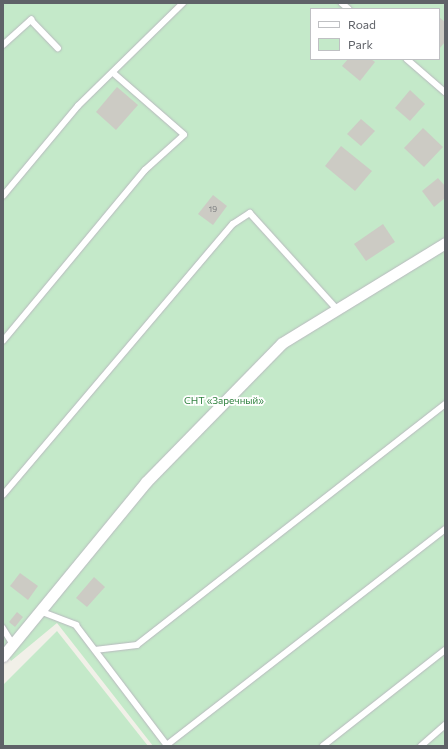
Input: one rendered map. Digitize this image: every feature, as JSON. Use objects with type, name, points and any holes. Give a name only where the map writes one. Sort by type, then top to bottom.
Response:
[{"type":"street","points":[[3,656],[146,482],[282,343],[445,243]]},
{"type":"lane","points":[[3,196],[78,106],[183,3]]},
{"type":"lane","points":[[3,45],[32,20],[58,48]]},
{"type":"lane","points":[[408,60],[445,92]]},
{"type":"lane","points":[[3,340],[145,170],[184,135],[113,73]]},
{"type":"lane","points":[[3,495],[232,224],[250,212],[337,309]]},
{"type":"lane","points":[[95,650],[137,645],[445,404]]},
{"type":"lane","points":[[40,611],[76,625],[168,745],[445,529]]},
{"type":"lane","points":[[3,628],[14,644]]},
{"type":"lane","points":[[323,746],[445,650]]},
{"type":"lane","points":[[420,746],[445,725]]},
{"type":"green space","name":"СНТ «Заречный»","points":[[3,3],[445,3],[445,746],[153,746],[57,623],[11,661],[3,648]]},
{"type":"green space","points":[[57,631],[148,746],[3,746],[3,685]]},
{"type":"building","points":[[440,18],[445,22],[445,42],[440,48]]},
{"type":"building","points":[[347,60],[372,60],[375,62],[360,81],[342,66]]},
{"type":"building","points":[[117,87],[138,105],[116,130],[96,112]]},
{"type":"building","points":[[410,90],[425,104],[410,121],[395,108]]},
{"type":"building","points":[[361,119],[375,131],[361,146],[347,134]]},
{"type":"building","points":[[423,128],[443,147],[424,167],[404,148]]},
{"type":"building","points":[[341,146],[372,171],[355,191],[325,166]]},
{"type":"building","points":[[438,178],[445,186],[445,198],[434,207],[422,191]]},
{"type":"building","points":[[213,195],[227,206],[213,225],[198,214]]},
{"type":"building","points":[[383,224],[395,242],[366,261],[354,244]]},
{"type":"building","points":[[20,573],[38,586],[28,600],[10,586]]},
{"type":"building","points":[[94,577],[105,587],[87,607],[76,598]]},
{"type":"building","points":[[17,612],[23,617],[15,627],[9,622]]}]
